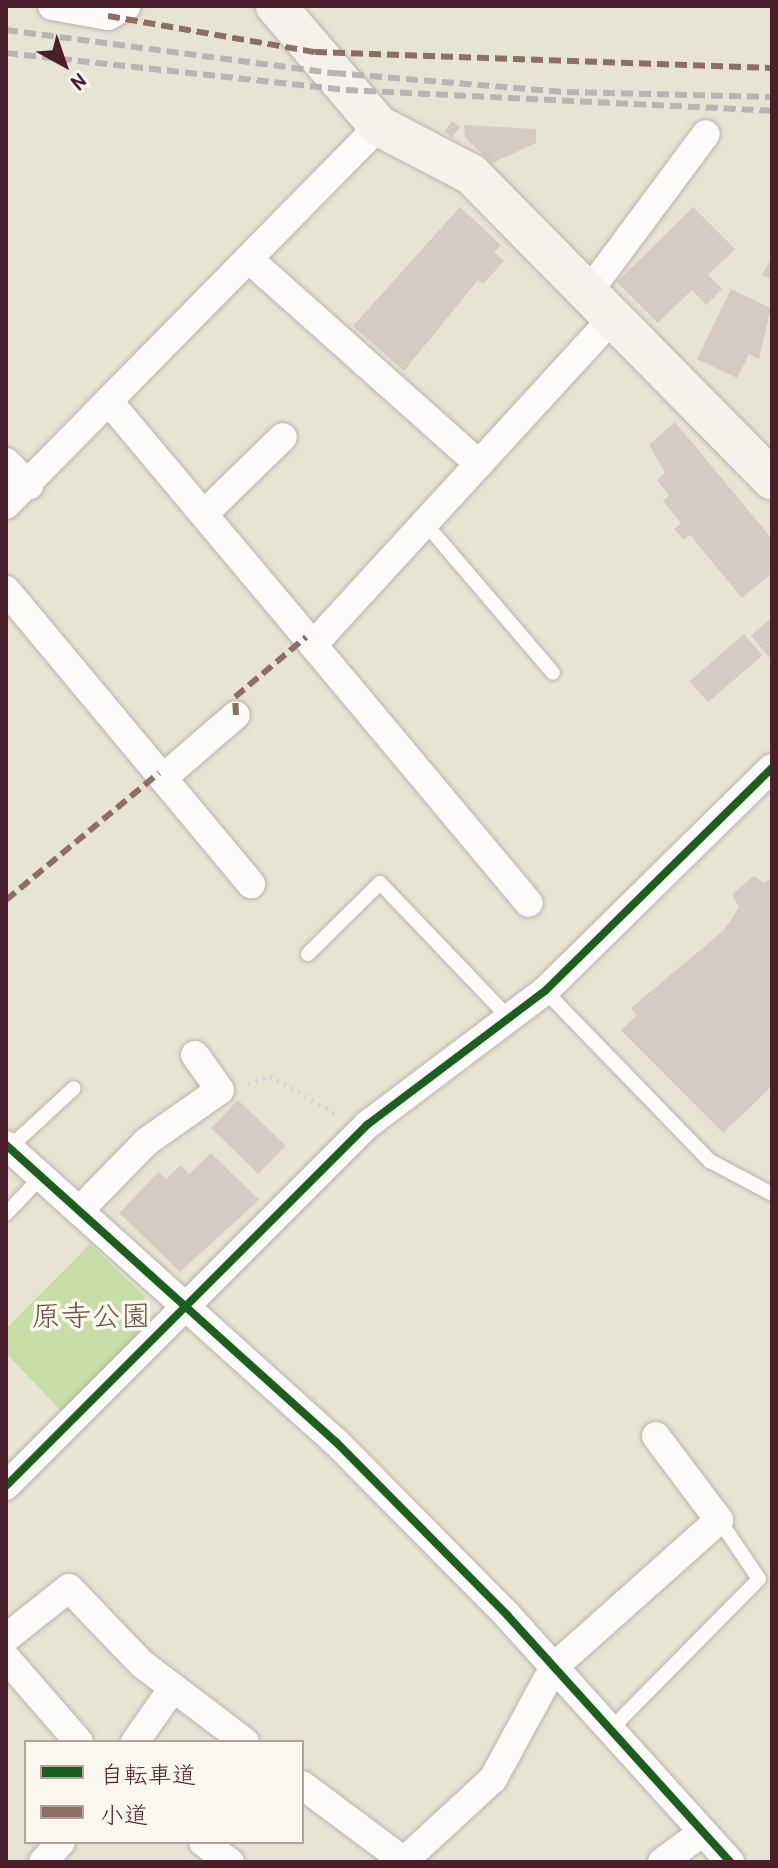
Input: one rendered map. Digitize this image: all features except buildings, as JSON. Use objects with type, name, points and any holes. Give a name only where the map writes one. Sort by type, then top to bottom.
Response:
[{"type":"street","points":[[52,6],[108,16],[127,6]]},
{"type":"street","points":[[276,6],[379,126],[471,174],[603,303],[772,479]]},
{"type":"street","points":[[6,505],[111,404],[379,126]]},
{"type":"street","points":[[313,645],[479,464],[603,303],[706,134]]},
{"type":"street","points":[[250,260],[479,464]]},
{"type":"street","points":[[111,404],[529,903]]},
{"type":"street","points":[[204,514],[283,437]]},
{"type":"street","points":[[6,462],[29,485]]},
{"type":"street","points":[[6,590],[251,884]]},
{"type":"street","points":[[163,778],[236,715]]},
{"type":"street","points":[[6,1486],[367,1125],[545,991],[772,768]]},
{"type":"street","points":[[79,1211],[146,1142],[220,1090],[195,1055]]},
{"type":"street","points":[[8,1147],[336,1442],[554,1667],[730,1862]]},
{"type":"street","points":[[304,1787],[404,1862],[493,1779],[554,1667],[719,1520],[656,1436]]},
{"type":"street","points":[[6,1638],[69,1588],[173,1688],[242,1740]]},
{"type":"street","points":[[6,1658],[77,1740]]},
{"type":"street","points":[[136,1740],[173,1688]]},
{"type":"street","points":[[662,1862],[703,1832]]},
{"type":"street","points":[[43,1862],[59,1844]]},
{"type":"street","points":[[206,1844],[230,1862]]},
{"type":"lane","points":[[425,523],[553,673]]},
{"type":"lane","points":[[308,954],[380,883],[510,1019]]},
{"type":"lane","points":[[545,991],[710,1161],[772,1194]]},
{"type":"lane","points":[[8,1147],[74,1088]]},
{"type":"lane","points":[[6,1214],[41,1177]]},
{"type":"lane","points":[[610,1730],[759,1579],[719,1520]]},
{"type":"path","points":[[220,1090],[270,1076],[313,1105],[367,1125]]},
{"type":"green space","name":"原寺公園","points":[[90,1244],[144,1296],[149,1313],[141,1336],[61,1411],[6,1353],[6,1329]]},
{"type":"railway","points":[[6,30],[334,73],[567,92],[772,97]]},
{"type":"railway","points":[[6,53],[346,90],[772,111]]},
{"type":"marked path","points":[[108,16],[315,52],[772,68]]},
{"type":"marked path","points":[[236,715],[235,697],[306,637]]},
{"type":"marked path","points":[[6,900],[159,773]]},
{"type":"cycle path","points":[[6,1486],[367,1125],[545,991],[772,768]]},
{"type":"cycle path","points":[[6,1145],[336,1442],[507,1615],[730,1862]]}]
